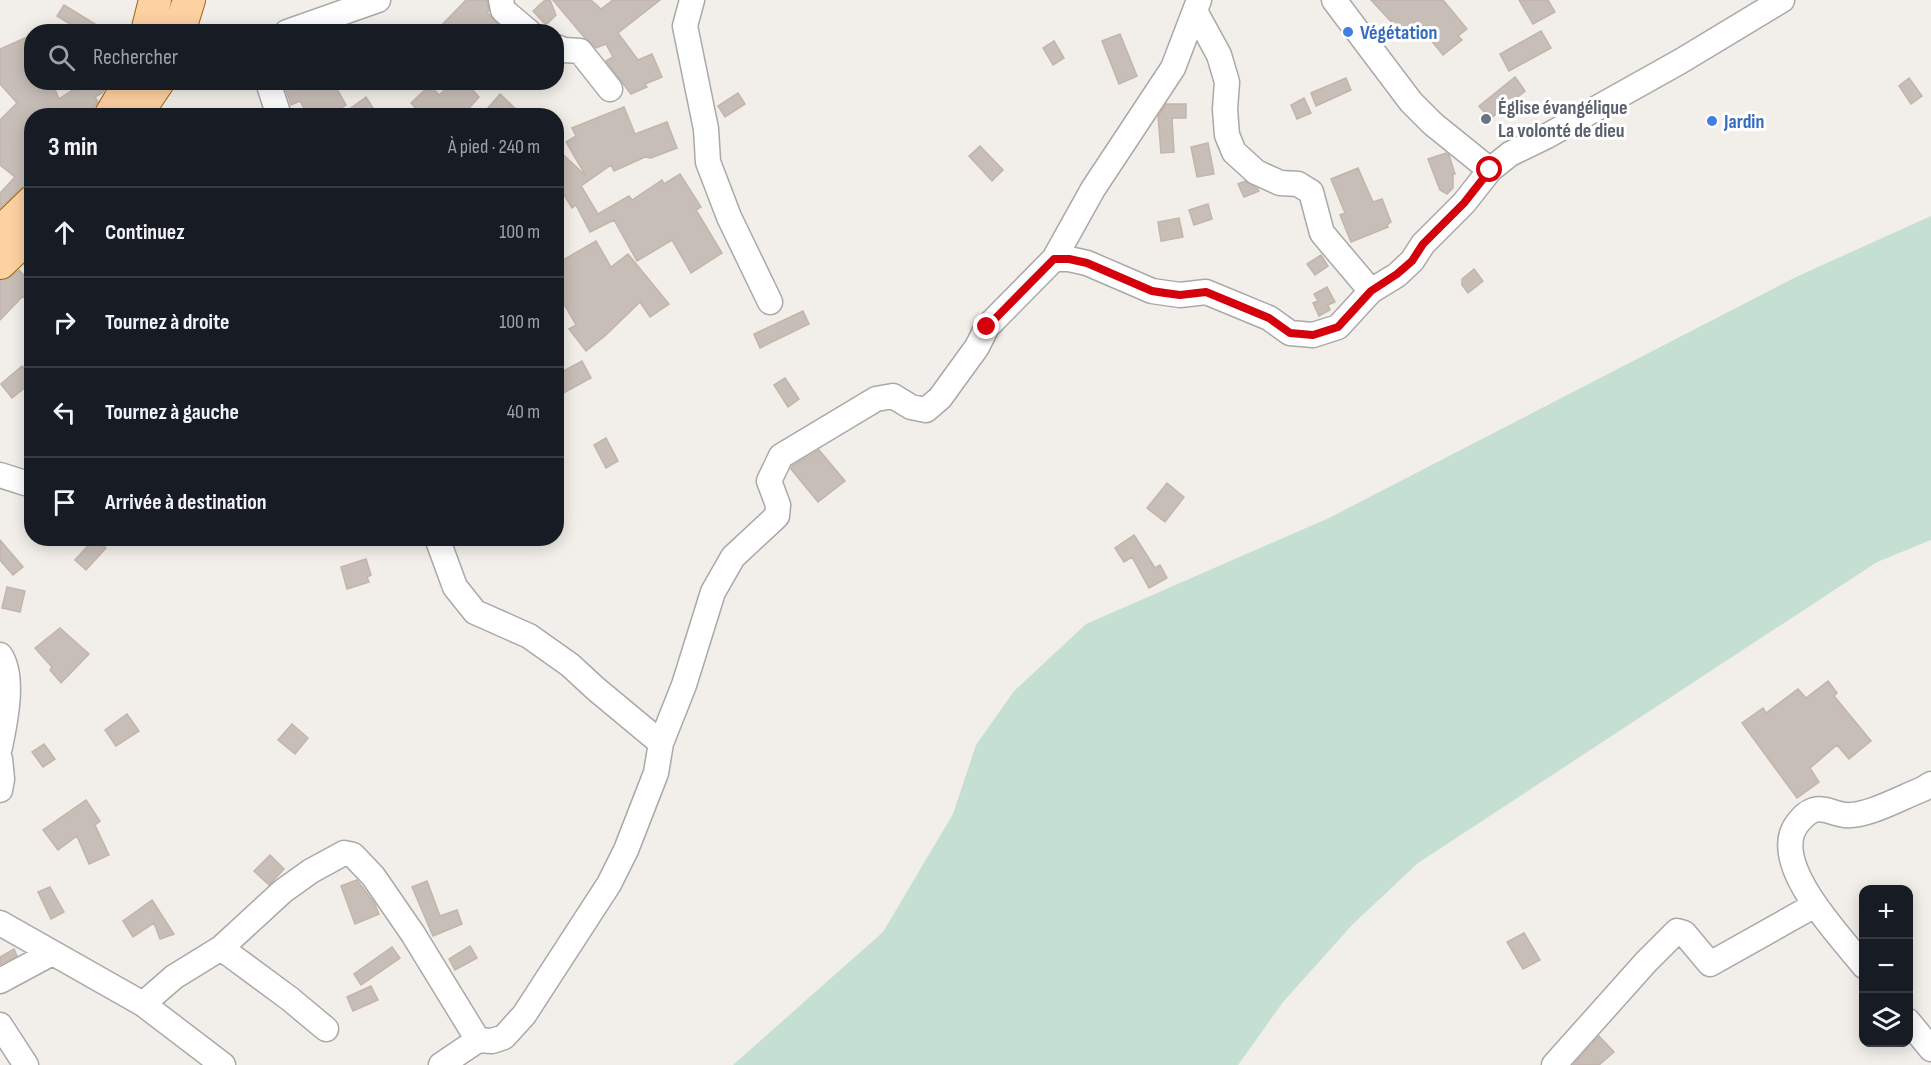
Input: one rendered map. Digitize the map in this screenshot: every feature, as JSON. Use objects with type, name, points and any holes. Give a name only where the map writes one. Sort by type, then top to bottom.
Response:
[{"type":"main road","points":[[149,24],[155,0]]},
{"type":"main road","points":[[182,24],[189,0]]},
{"type":"main road","points":[[115,108],[125,90]]},
{"type":"main road","points":[[140,108],[153,90]]},
{"type":"main road","points":[[0,233],[24,210]]},
{"type":"main road","points":[[0,263],[24,240]]},
{"type":"street","points":[[310,24],[378,0]]},
{"type":"street","points":[[501,0],[503,10],[520,24]]},
{"type":"street","points":[[692,0],[685,26],[706,129],[708,162],[729,217],[770,302]]},
{"type":"street","points":[[1334,0],[1412,102],[1433,124],[1490,170]]},
{"type":"street","points":[[1054,259],[1069,259],[1087,263],[1158,292],[1180,295],[1206,292],[1269,318],[1290,333],[1313,335],[1338,327],[1371,291],[1412,261],[1423,244],[1464,203],[1490,170],[1510,154],[1547,136],[1681,61],[1782,0]]},
{"type":"street","points":[[1197,6],[1219,55],[1227,82],[1227,135],[1234,152],[1256,172],[1280,183],[1298,184],[1311,192],[1322,233],[1371,291]]},
{"type":"street","points":[[441,1065],[478,1040],[492,1041],[504,1037],[524,1015],[609,884],[626,850],[656,773],[661,742],[684,685],[713,592],[733,557],[777,516],[778,505],[769,481],[781,456],[876,399],[893,396],[911,407],[926,410],[940,398],[977,347],[987,327],[1054,259],[1093,189],[1173,69],[1197,6]]},
{"type":"street","points":[[564,50],[580,51],[609,89]]},
{"type":"street","points":[[271,90],[276,108]]},
{"type":"street","points":[[0,475],[24,483]]},
{"type":"street","points":[[440,546],[455,587],[475,612],[498,620],[529,636],[570,665],[661,742]]},
{"type":"street","points":[[0,655],[4,661],[9,695],[0,747]]},
{"type":"street","points":[[0,759],[2,779],[0,790]]},
{"type":"street","points":[[1859,961],[1815,905],[1797,874],[1790,845],[1794,828],[1805,813],[1816,809],[1845,815],[1859,814],[1931,784]]},
{"type":"street","points":[[143,1004],[174,977],[221,948],[282,891],[344,853],[353,855],[373,876],[413,934],[478,1040]]},
{"type":"street","points":[[1554,1065],[1646,962],[1677,932],[1684,933],[1710,964],[1815,905]]},
{"type":"street","points":[[0,922],[143,1004],[223,1065]]},
{"type":"street","points":[[221,948],[326,1029]]},
{"type":"street","points":[[0,981],[52,953]]},
{"type":"street","points":[[0,1025],[26,1065]]},
{"type":"street","points":[[1913,1027],[1931,1049]]},
{"type":"green space","points":[[1931,216],[1931,540],[1877,562],[1418,863],[1353,924],[1283,1002],[1238,1065],[733,1065],[883,932],[953,814],[976,745],[1014,691],[1086,624],[1329,518],[1796,277]]},
{"type":"building","points":[[466,0],[487,0],[489,11],[487,12],[498,24],[443,24]]},
{"type":"building","points":[[545,0],[550,0],[556,15],[545,24],[533,11]]},
{"type":"building","points":[[553,0],[591,0],[601,9],[613,0],[660,0],[618,33],[638,60],[652,54],[662,77],[645,84],[647,87],[631,94],[606,61],[613,57],[606,44],[596,48]]},
{"type":"building","points":[[1371,0],[1443,0],[1467,29],[1458,36],[1462,40],[1443,55],[1421,28],[1408,40]]},
{"type":"building","points":[[1519,0],[1548,0],[1555,12],[1533,24]]},
{"type":"building","points":[[64,5],[95,24],[70,24],[57,16]]},
{"type":"building","points":[[1541,31],[1551,48],[1509,71],[1500,54]]},
{"type":"building","points":[[1120,34],[1137,76],[1119,84],[1102,41]]},
{"type":"building","points":[[24,38],[24,90],[55,90],[59,99],[73,90],[104,90],[95,97],[98,102],[93,108],[24,108],[24,188],[0,208],[0,193],[15,177],[0,165],[0,120],[17,103],[0,84],[0,49]]},
{"type":"building","points":[[1054,41],[1064,58],[1053,65],[1043,48]]},
{"type":"building","points":[[1515,77],[1525,91],[1490,119],[1479,106]]},
{"type":"building","points":[[1346,78],[1351,90],[1316,106],[1311,93]]},
{"type":"building","points":[[1909,78],[1922,96],[1911,104],[1899,86]]},
{"type":"building","points":[[286,90],[338,90],[346,105],[341,108],[304,108],[300,101],[291,105]]},
{"type":"building","points":[[425,90],[434,90],[439,95],[445,90],[472,90],[479,97],[469,108],[416,108],[411,103]]},
{"type":"building","points":[[738,93],[745,104],[725,117],[718,106]]},
{"type":"building","points":[[500,94],[515,108],[488,108]]},
{"type":"building","points":[[366,97],[373,108],[351,108]]},
{"type":"building","points":[[1304,98],[1311,113],[1297,119],[1291,105]]},
{"type":"building","points":[[1166,104],[1186,104],[1186,118],[1172,118],[1174,152],[1161,153],[1158,116]]},
{"type":"building","points":[[624,107],[635,134],[667,122],[677,148],[651,158],[645,157],[614,171],[611,165],[581,186],[598,214],[629,196],[632,200],[662,180],[664,184],[680,174],[701,207],[696,210],[722,253],[691,273],[672,240],[637,261],[614,220],[590,232],[576,205],[572,208],[564,195],[564,155],[586,176],[566,142],[576,136],[572,128]]},
{"type":"building","points":[[1208,143],[1214,174],[1197,177],[1191,147]]},
{"type":"building","points":[[980,146],[1003,170],[992,181],[969,156]]},
{"type":"building","points":[[1446,153],[1449,155],[1455,174],[1453,174],[1453,188],[1447,194],[1440,190],[1428,159]]},
{"type":"building","points":[[1358,168],[1373,202],[1382,199],[1391,222],[1387,225],[1388,227],[1351,242],[1340,215],[1345,213],[1331,179]]},
{"type":"building","points":[[1245,181],[1259,191],[1244,197],[1238,184]]},
{"type":"building","points":[[1208,204],[1212,219],[1194,225],[1189,210]]},
{"type":"building","points":[[1179,218],[1183,237],[1161,241],[1158,222]]},
{"type":"building","points":[[596,241],[611,267],[628,254],[669,304],[650,317],[640,302],[586,351],[569,329],[576,325],[564,304],[564,259]]},
{"type":"building","points":[[1321,255],[1328,266],[1315,275],[1307,264]]},
{"type":"building","points":[[1474,269],[1483,281],[1468,293],[1462,285],[1462,279]]},
{"type":"building","points":[[19,270],[24,275],[24,297],[0,320],[0,280],[12,276]]},
{"type":"building","points":[[1327,287],[1335,302],[1328,305],[1330,310],[1319,316],[1313,303],[1318,301],[1314,294]]},
{"type":"building","points":[[803,311],[809,324],[760,348],[754,334]]},
{"type":"building","points":[[582,361],[591,378],[564,393],[564,371]]},
{"type":"building","points":[[22,366],[24,368],[24,388],[12,398],[1,384]]},
{"type":"building","points":[[785,378],[799,399],[788,407],[774,385]]},
{"type":"building","points":[[606,438],[618,461],[606,468],[594,445]]},
{"type":"building","points":[[819,450],[845,481],[818,502],[791,469],[792,466]]},
{"type":"building","points":[[1167,483],[1184,497],[1165,522],[1147,508]]},
{"type":"building","points":[[1134,535],[1155,568],[1160,565],[1167,578],[1149,588],[1132,557],[1124,562],[1115,548]]},
{"type":"building","points":[[0,540],[23,567],[13,575],[0,560]]},
{"type":"building","points":[[88,546],[106,548],[86,570],[75,560]]},
{"type":"building","points":[[366,559],[371,575],[367,577],[369,582],[347,589],[341,567]]},
{"type":"building","points":[[7,587],[25,591],[20,612],[2,608]]},
{"type":"building","points":[[60,628],[89,654],[61,683],[50,670],[52,667],[35,648]]},
{"type":"building","points":[[1828,681],[1837,693],[1834,696],[1871,741],[1849,759],[1837,745],[1810,768],[1819,782],[1797,798],[1742,723],[1763,708],[1766,713],[1798,689],[1806,698]]},
{"type":"building","points":[[127,714],[139,731],[116,746],[105,730]]},
{"type":"building","points":[[292,724],[308,738],[295,754],[278,740]]},
{"type":"building","points":[[44,744],[55,759],[43,767],[32,752]]},
{"type":"building","points":[[86,800],[100,821],[95,825],[109,855],[89,864],[77,836],[58,850],[43,830]]},
{"type":"building","points":[[270,855],[284,869],[269,885],[254,871]]},
{"type":"building","points":[[357,880],[375,904],[379,914],[355,924],[341,886]]},
{"type":"building","points":[[427,881],[440,916],[457,910],[462,924],[433,936],[412,887]]},
{"type":"building","points":[[50,887],[64,912],[51,919],[38,892]]},
{"type":"building","points":[[152,900],[174,934],[160,939],[154,923],[133,937],[123,921]]},
{"type":"building","points":[[1524,933],[1540,960],[1523,969],[1507,942]]},
{"type":"building","points":[[470,946],[477,958],[455,970],[449,959]]},
{"type":"building","points":[[392,947],[400,958],[361,985],[354,974]]},
{"type":"building","points":[[14,949],[17,956],[0,965],[0,957]]},
{"type":"building","points":[[371,986],[378,1000],[353,1011],[347,997]]},
{"type":"building","points":[[1599,1036],[1614,1052],[1599,1065],[1573,1065]]},
{"type":"place","name":"Végétation","points":[[1348,32]]},
{"type":"place","name":"Église évangélique La volonté de dieu","points":[[1486,119]]},
{"type":"place","name":"Jardin","points":[[1712,121]]},
{"type":"route","points":[[987,327],[1054,259],[1069,259],[1105,269],[1152,291],[1180,295],[1206,292],[1269,318],[1290,333],[1313,335],[1338,327],[1371,291],[1412,261],[1423,244],[1464,203],[1490,170]]}]
